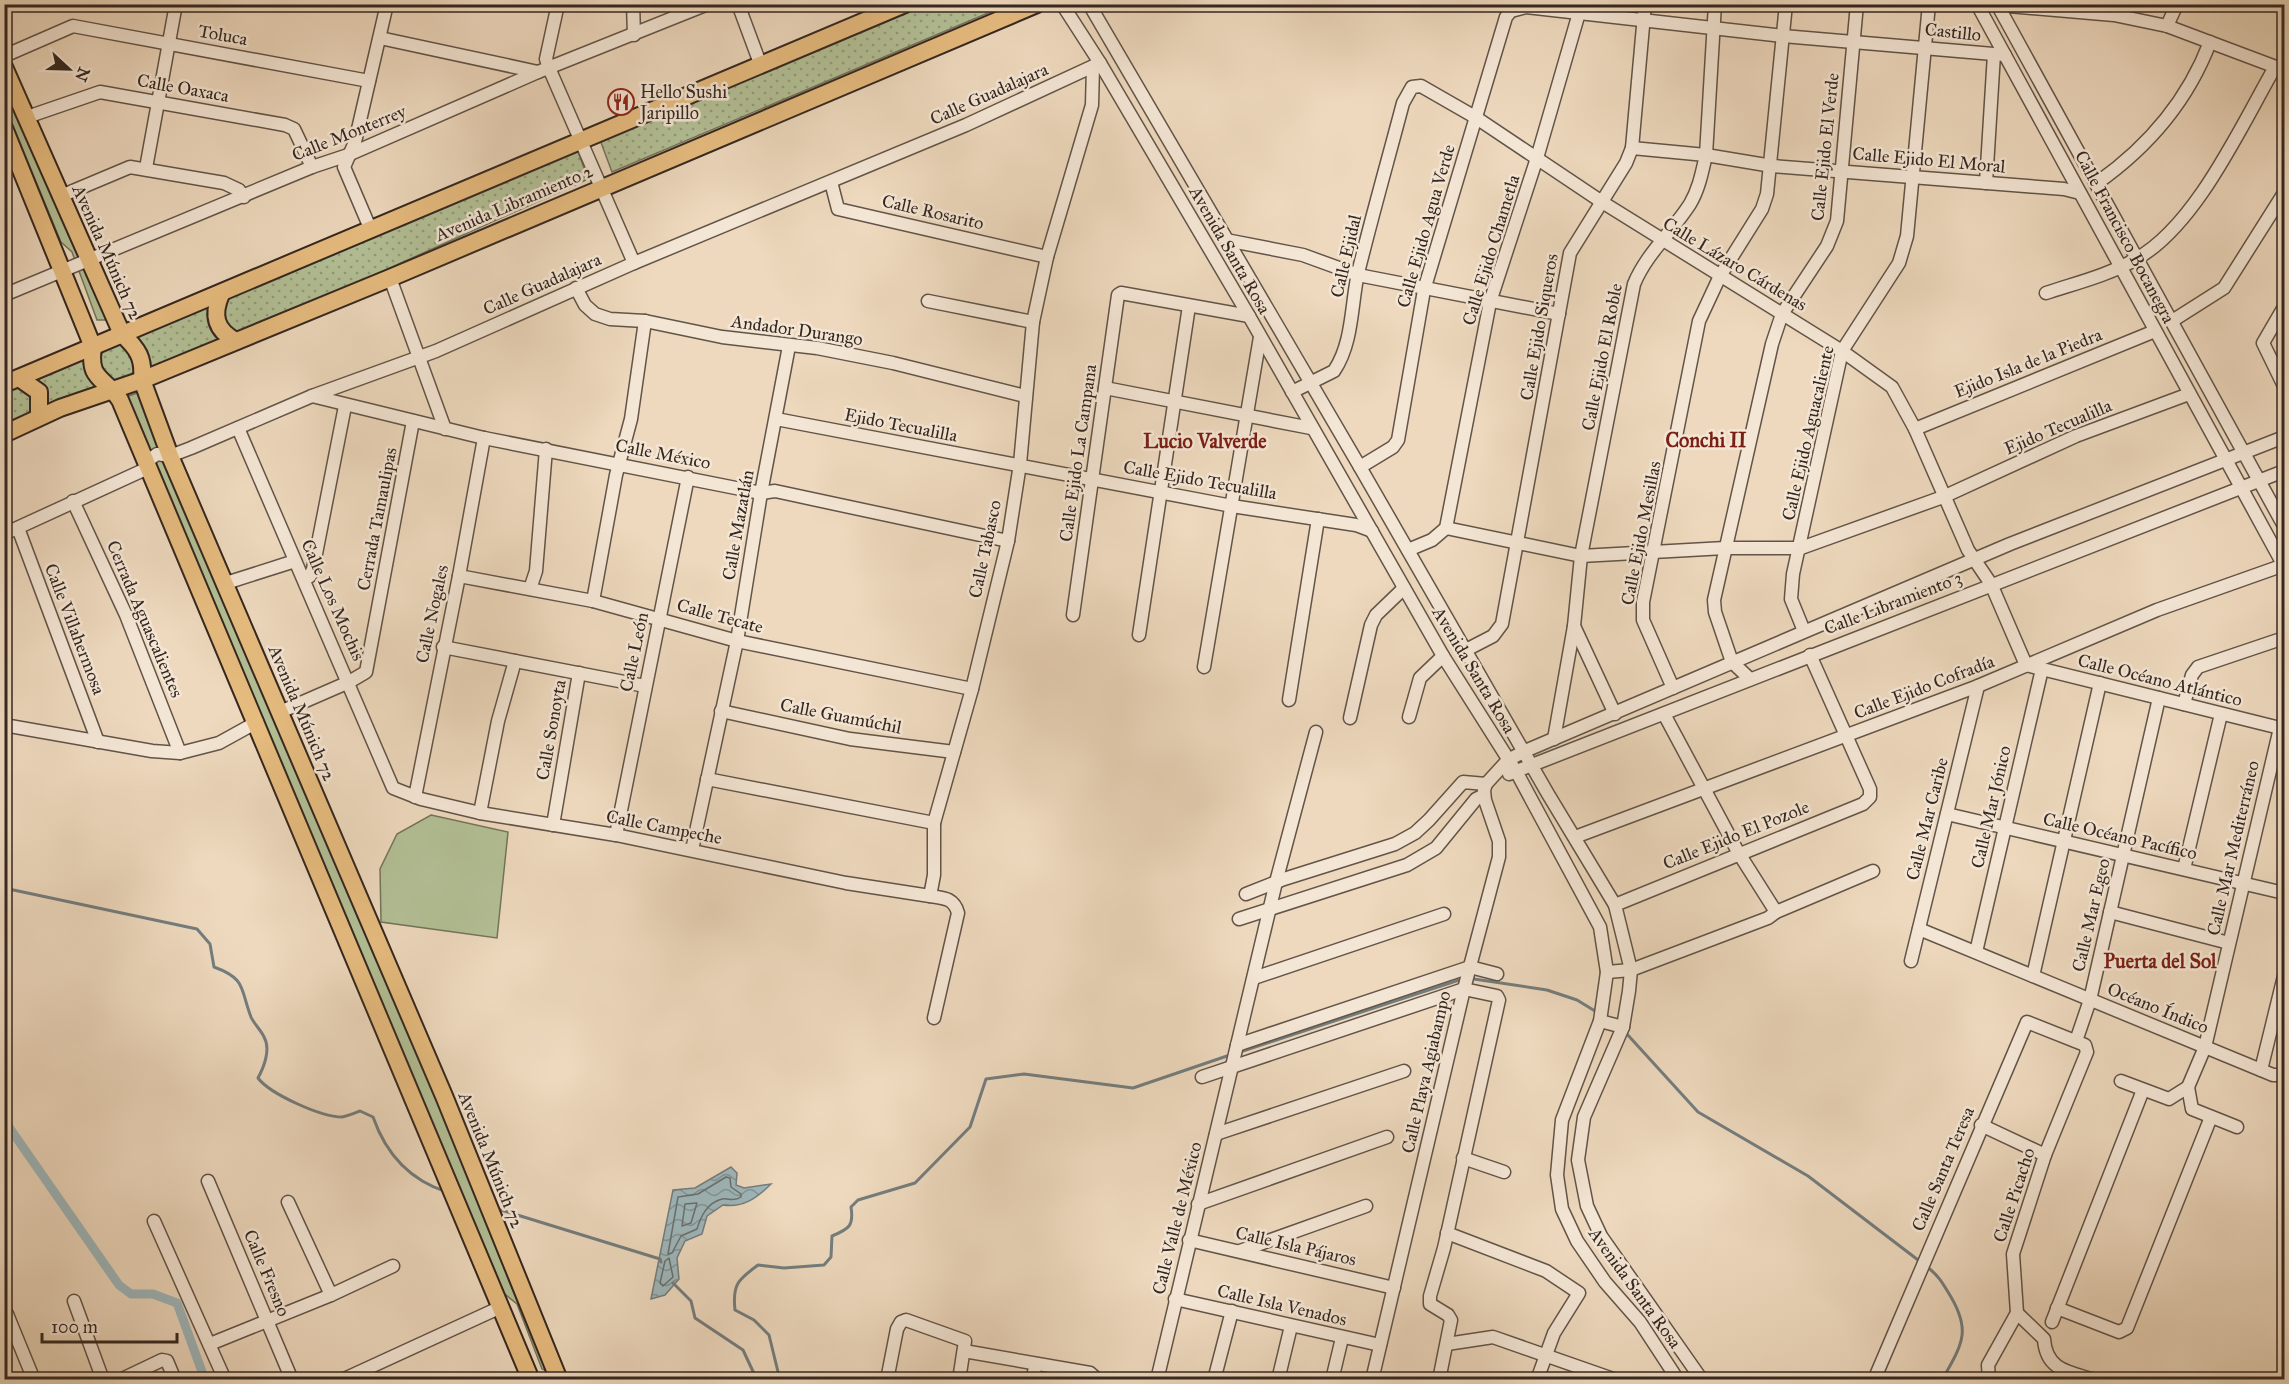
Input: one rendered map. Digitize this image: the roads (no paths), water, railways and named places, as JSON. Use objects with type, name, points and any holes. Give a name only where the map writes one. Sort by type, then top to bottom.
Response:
[{"type":"main road","name":"Avenida Libramiento 2","points":[[12,381],[905,4]]},
{"type":"main road","name":"Avenida Libramiento 2","points":[[4,434],[39,417],[142,380],[390,278],[1037,4]]},
{"type":"main road","name":"Avenida Múnich 72","points":[[4,67],[88,262],[122,334],[140,353],[143,368],[142,380],[170,456],[474,1170],[554,1378]]},
{"type":"main road","points":[[4,128],[93,347],[92,368],[95,375],[114,390],[148,468],[439,1154],[531,1380]]},
{"type":"main road","points":[[221,294],[215,316],[218,326],[224,334],[236,341]]},
{"type":"main road","points":[[12,381],[39,392],[39,417]]},
{"type":"main road","points":[[439,1154],[474,1170]]},
{"type":"main road","points":[[452,1188],[463,1176],[474,1170]]},
{"type":"street","points":[[146,168],[176,4]]},
{"type":"street","points":[[558,4],[544,70],[581,140],[634,263]]},
{"type":"street","points":[[633,4],[634,35]]},
{"type":"street","name":"Calle Monterrey","points":[[4,295],[312,167],[348,155],[544,70],[708,4]]},
{"type":"street","points":[[738,4],[761,66]]},
{"type":"street","name":"Avenida Santa Rosa","points":[[1062,4],[1249,316],[1443,656],[1516,773],[1600,927],[1607,972],[1600,1021],[1562,1120],[1557,1175],[1562,1209],[1577,1241],[1605,1282],[1640,1322],[1678,1380]]},
{"type":"street","name":"Avenida Santa Rosa","points":[[1089,4],[1615,905],[1631,970],[1623,1027],[1584,1117],[1578,1161],[1587,1206],[1608,1246],[1702,1380]]},
{"type":"street","name":"Calle Ejido Siqueros","points":[[1466,650],[1493,636],[1502,624],[1515,542],[1572,247],[1626,163],[1632,148],[1645,4]]},
{"type":"street","name":"Calle Ejido El Roble","points":[[1554,739],[1574,626],[1581,556],[1634,284],[1661,240],[1690,204],[1701,179],[1706,155],[1715,4]]},
{"type":"street","name":"Calle Ejido Mesillas","points":[[1672,688],[1643,620],[1643,602],[1699,321],[1720,276],[1762,209],[1767,194],[1772,166],[1786,4]]},
{"type":"street","name":"Calle Ejido El Verde","points":[[1732,662],[1715,612],[1714,600],[1772,344],[1782,314],[1834,233],[1843,171],[1857,4]]},
{"type":"street","name":"Calle Ejido Aguacaliente","points":[[1804,631],[1791,599],[1793,574],[1842,351],[1899,263],[1907,236],[1929,4]]},
{"type":"street","name":"Calle Francisco Bocanegra","points":[[1977,4],[1999,54],[2080,193],[2284,566]]},
{"type":"street","points":[[2167,26],[2177,4]]},
{"type":"street","points":[[370,228],[344,167],[355,142],[380,38],[384,5]]},
{"type":"street","points":[[1997,5],[2114,15],[2167,26],[2280,69],[2177,227],[2139,258],[2121,267],[2046,293]]},
{"type":"street","name":"Calle Francisco Bocanegra","points":[[1997,5],[2139,258],[2284,526]]},
{"type":"street","name":"Calle Ejido Agua Verde","points":[[1360,466],[1396,443],[1424,290],[1506,17],[1511,8],[1540,8]]},
{"type":"street","name":"Castillo","points":[[1540,8],[1579,9],[1644,20],[1783,36],[1853,40],[1999,54]]},
{"type":"street","name":"Calle Ejido Chametla","points":[[1446,528],[1490,302],[1538,158],[1579,9]]},
{"type":"street","name":"Toluca","points":[[4,56],[73,26],[369,81]]},
{"type":"street","points":[[380,38],[544,70]]},
{"type":"street","points":[[2097,183],[2130,159],[2161,124],[2196,76],[2210,42]]},
{"type":"street","points":[[1986,183],[1999,54]]},
{"type":"street","name":"Calle Guadalajara","points":[[4,534],[148,468],[149,460],[153,455],[170,456],[312,396],[420,356],[634,263],[831,182],[1097,65]]},
{"type":"street","name":"Calle Tabasco","points":[[930,896],[934,875],[934,823],[972,689],[1008,541],[1020,464],[1034,322],[1047,257],[1092,105],[1097,65]]},
{"type":"street","name":"Calle Lázaro Cárdenas","points":[[1402,103],[1412,87],[1420,86],[1476,117],[1661,240],[1842,351],[1892,387],[1915,429],[1943,497],[1975,560],[1991,584],[2026,665]]},
{"type":"street","name":"Calle Oaxaca","points":[[27,117],[100,92],[158,102],[291,126],[312,167]]},
{"type":"street","name":"Calle Ejidal","points":[[1292,392],[1334,371],[1345,350],[1358,275],[1402,103]]},
{"type":"street","name":"Calle Ejido El Moral","points":[[1632,148],[1706,155],[1772,166],[2064,189],[2080,193]]},
{"type":"street","points":[[61,196],[115,171],[130,167],[224,183],[239,190],[244,197]]},
{"type":"street","name":"Calle Rosarito","points":[[831,182],[838,209],[1047,257]]},
{"type":"street","points":[[2172,321],[2224,288],[2284,193]]},
{"type":"street","points":[[1226,240],[1304,255],[1358,275],[1424,290],[1559,314]]},
{"type":"street","points":[[390,278],[445,429]]},
{"type":"street","name":"Andador Durango","points":[[576,288],[585,305],[595,314],[610,318],[645,321],[722,337],[816,348],[871,358],[1025,396]]},
{"type":"street","name":"Calle Ejido La Campana","points":[[1074,615],[1118,295],[1121,293],[1189,306]]},
{"type":"street","points":[[928,301],[1034,322]]},
{"type":"street","points":[[1139,635],[1189,306],[1249,316]]},
{"type":"street","points":[[2284,307],[2263,343],[2284,386]]},
{"type":"street","points":[[593,601],[616,475],[631,419],[645,321]]},
{"type":"street","name":"Ejido Isla de la Piedra","points":[[1915,429],[2155,331]]},
{"type":"street","points":[[1204,667],[1260,338]]},
{"type":"street","name":"Calle Mazatlán","points":[[692,850],[737,641],[761,493],[789,346]]},
{"type":"street","points":[[1105,388],[1311,428]]},
{"type":"street","name":"Ejido Tecualilla","points":[[1943,497],[2076,436],[2189,394]]},
{"type":"street","name":"Calle México","points":[[312,396],[345,406],[483,438],[620,463],[761,493],[776,490],[1008,541]]},
{"type":"street","points":[[304,580],[310,576],[313,569],[345,406]]},
{"type":"street","name":"Ejido Tecualilla","points":[[776,419],[1020,464]]},
{"type":"street","name":"Cerrada Tamaulipas","points":[[280,712],[350,682],[366,672],[413,422]]},
{"type":"street","name":"Calle Los Mochis","points":[[238,428],[350,682],[393,788]]},
{"type":"street","name":"Calle Libramiento 3","points":[[1508,760],[1804,631],[2284,437]]},
{"type":"street","name":"Calle Nogales","points":[[414,797],[459,576],[483,438]]},
{"type":"street","points":[[530,589],[536,571],[546,449]]},
{"type":"street","name":"Calle Ejido Tecualilla","points":[[1020,464],[1372,531]]},
{"type":"street","name":"Calle Libramiento 3","points":[[1276,882],[1395,844],[1415,833],[1463,782],[1488,785],[1810,655],[2284,471]]},
{"type":"street","name":"Calle León","points":[[616,835],[688,477]]},
{"type":"street","points":[[1408,550],[1432,540],[1446,528],[1581,556],[1725,548],[1800,548],[1943,497]]},
{"type":"street","name":"Cerrada Aguascalientes","points":[[74,501],[134,635],[180,753]]},
{"type":"street","points":[[1289,700],[1318,519]]},
{"type":"street","name":"Calle Villahermosa","points":[[18,528],[98,742]]},
{"type":"street","points":[[226,583],[295,561]]},
{"type":"street","name":"Calle Ejido Cofradía","points":[[1575,837],[1978,686],[2157,610],[2284,566]]},
{"type":"street","name":"Calle Tecate","points":[[459,576],[593,601],[737,641],[972,689]]},
{"type":"street","points":[[1350,718],[1371,625],[1376,615],[1404,588]]},
{"type":"street","points":[[1574,626],[1615,714]]},
{"type":"street","points":[[2184,704],[2192,675],[2198,667],[2284,638]]},
{"type":"street","points":[[443,647],[579,673]]},
{"type":"street","points":[[1810,655],[1846,736]]},
{"type":"street","points":[[1409,717],[1420,678],[1443,656]]},
{"type":"street","points":[[480,813],[498,721],[515,661]]},
{"type":"street","points":[[1732,662],[1750,679]]},
{"type":"street","name":"Calle Océano Atlántico","points":[[2026,665],[2282,729]]},
{"type":"street","name":"Calle Mar Jónico","points":[[1976,952],[2042,669]]},
{"type":"street","name":"Calle Sonoyta","points":[[553,825],[579,673],[645,686]]},
{"type":"street","points":[[2032,976],[2100,683]]},
{"type":"street","name":"Calle Mar Caribe","points":[[1911,961],[1978,686]]},
{"type":"street","name":"Calle Mar Egeo","points":[[2076,1041],[2090,1000],[2159,698]]},
{"type":"street","name":"Calle Guamúchil","points":[[721,711],[850,739],[954,752]]},
{"type":"street","points":[[1664,714],[1738,852],[1776,912]]},
{"type":"street","points":[[2184,869],[2221,714]]},
{"type":"street","points":[[4,725],[98,742],[180,753],[219,743],[257,722]]},
{"type":"street","name":"Calle Mar Mediterráneo","points":[[2188,1087],[2205,1047],[2282,729]]},
{"type":"street","name":"Calle Valle de México","points":[[1157,1380],[1197,1204],[1276,882],[1316,732]]},
{"type":"street","name":"Calle Ejido El Pozole","points":[[1615,905],[1738,852],[1863,804],[1870,797],[1870,789],[1846,736]]},
{"type":"street","points":[[1239,919],[1407,865],[1436,848],[1508,760]]},
{"type":"street","points":[[707,779],[934,823]]},
{"type":"street","name":"Calle Playa Agiabampo","points":[[1372,1380],[1464,989],[1499,857],[1488,785]]},
{"type":"street","name":"Calle Campeche","points":[[393,788],[414,797],[480,813],[616,835],[846,883],[930,896]]},
{"type":"street","name":"Calle Océano Pacífico","points":[[1947,814],[2284,892]]},
{"type":"street","points":[[1607,972],[1631,970],[1768,918],[1776,912],[1873,871]]},
{"type":"street","points":[[1246,894],[1276,882]]},
{"type":"street","points":[[930,896],[948,898],[956,906],[958,914],[934,1018]]},
{"type":"street","points":[[2110,912],[2229,943]]},
{"type":"street","points":[[1254,978],[1444,914]]},
{"type":"street","name":"Océano Índico","points":[[1918,929],[2273,1075],[2284,1075]]},
{"type":"street","points":[[1237,1044],[1470,967],[1497,974]]},
{"type":"street","points":[[2261,1070],[2284,976]]},
{"type":"street","points":[[1202,1077],[1464,989],[1487,992],[1499,999],[1447,1233],[1430,1296],[1430,1304],[1448,1315],[1451,1320],[1439,1380]]},
{"type":"street","points":[[1600,1021],[1623,1027]]},
{"type":"street","name":"Calle Santa Teresa","points":[[1874,1380],[1981,1125],[2027,1022],[2076,1041]]},
{"type":"street","name":"Calle Picacho","points":[[2017,1313],[2013,1254],[2046,1155],[2087,1052],[2085,1045],[2076,1041]]},
{"type":"street","points":[[1216,1134],[1404,1071]]},
{"type":"street","points":[[2121,1081],[2169,1099],[2188,1087],[2192,1109],[2237,1127]]},
{"type":"street","points":[[2052,1322],[2144,1090]]},
{"type":"street","points":[[2057,1308],[2119,1332],[2127,1328],[2211,1117]]},
{"type":"street","points":[[1981,1125],[2046,1155]]},
{"type":"street","points":[[1197,1204],[1387,1137]]},
{"type":"street","points":[[1463,1158],[1504,1172]]},
{"type":"street","name":"Calle Fresno","points":[[208,1181],[292,1380]]},
{"type":"street","points":[[288,1202],[331,1295]]},
{"type":"street","points":[[1239,1251],[1366,1206]]},
{"type":"street","points":[[154,1221],[225,1380]]},
{"type":"street","points":[[1447,1233],[1546,1271],[1579,1293],[1554,1333],[1537,1380]]},
{"type":"street","name":"Calle Isla Pájaros","points":[[1189,1240],[1394,1288]]},
{"type":"street","points":[[210,1344],[331,1295],[393,1266]]},
{"type":"street","name":"Calle Isla Venados","points":[[1175,1299],[1380,1345]]},
{"type":"street","points":[[74,1301],[103,1380]]},
{"type":"street","points":[[342,1380],[501,1307]]},
{"type":"street","points":[[1214,1380],[1232,1311]]},
{"type":"street","points":[[1989,1380],[1988,1365],[2017,1313],[2044,1339],[2045,1356],[2050,1361],[2069,1376],[2095,1380]]},
{"type":"street","points":[[7,1314],[34,1380]]},
{"type":"street","points":[[887,1380],[897,1329],[901,1322],[906,1320],[964,1346],[1036,1364],[1090,1373],[1098,1378]]},
{"type":"street","points":[[1278,1380],[1291,1326]]},
{"type":"street","points":[[1447,1344],[1493,1337],[1545,1353],[1611,1379]]},
{"type":"street","points":[[1332,1380],[1342,1338]]},
{"type":"street","points":[[959,1380],[964,1346]]},
{"type":"street","points":[[120,1380],[162,1360],[167,1362],[175,1380]]},
{"type":"street","points":[[1032,1380],[1036,1364]]},
{"type":"street","points":[[1685,1380],[1693,1367]]},
{"type":"water","points":[[731,1167],[737,1173],[736,1185],[744,1188],[771,1184],[749,1201],[737,1205],[723,1205],[707,1216],[702,1234],[685,1241],[677,1258],[679,1279],[665,1295],[651,1299],[673,1190],[695,1188]]},
{"type":"waterway","points":[[4,888],[197,929],[210,944],[214,967],[225,971],[241,986],[251,1017],[263,1034],[267,1047],[266,1058],[258,1078],[273,1091],[309,1109],[342,1117],[360,1111],[373,1117],[385,1143],[401,1164],[421,1180],[447,1192]]},
{"type":"waterway","points":[[1474,979],[1547,990],[1577,1000],[1595,1011]]},
{"type":"waterway","points":[[1243,1051],[1459,980]]},
{"type":"waterway","points":[[1626,1033],[1698,1112],[1808,1176],[1922,1263]]},
{"type":"waterway","points":[[780,1380],[769,1335],[754,1320],[735,1310],[734,1301],[738,1283],[758,1265],[784,1268],[824,1265],[831,1257],[832,1236],[849,1226],[852,1219],[851,1207],[858,1200],[915,1183],[970,1127],[986,1079],[1024,1074],[1133,1088],[1227,1056]]},
{"type":"waterway","points":[[4,1120],[119,1285],[131,1294],[153,1294],[177,1303],[205,1380]]},
{"type":"waterway","points":[[501,1210],[660,1259],[661,1262]]},
{"type":"waterway","points":[[1927,1267],[1934,1272],[1948,1292],[1960,1317],[1962,1327],[1959,1346],[1942,1380]]},
{"type":"waterway","points":[[673,1283],[691,1301],[695,1318],[743,1350],[757,1380]]},
{"type":"place","name":"Hello Sushi Jaripillo","points":[[621,102]]},
{"type":"district","name":"Conchi II","points":[[1706,440]]},
{"type":"district","name":"Lucio Valverde","points":[[1205,441]]},
{"type":"district","name":"Puerta del Sol","points":[[2160,961]]}]
